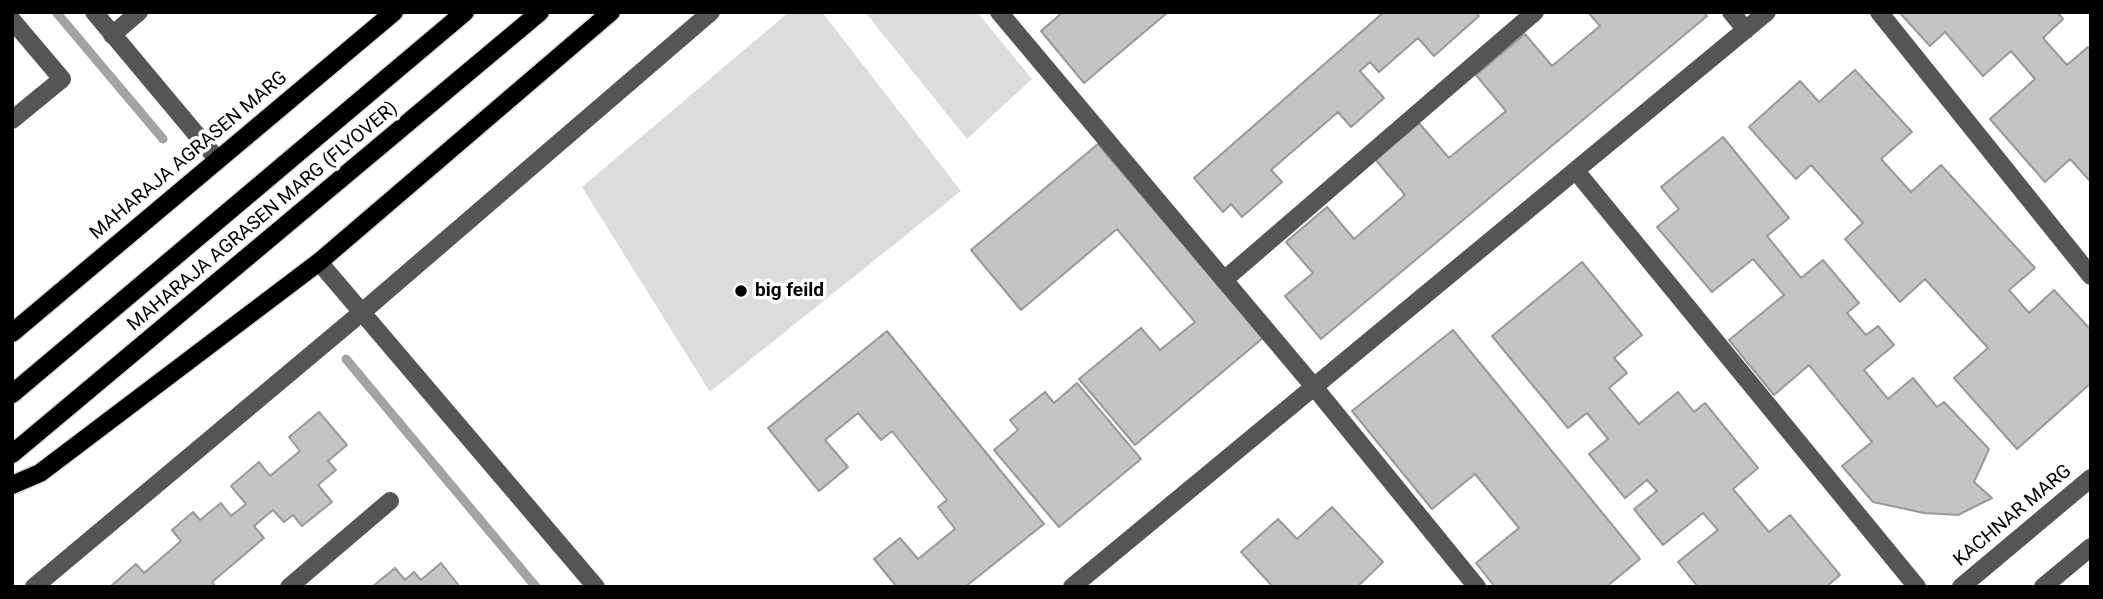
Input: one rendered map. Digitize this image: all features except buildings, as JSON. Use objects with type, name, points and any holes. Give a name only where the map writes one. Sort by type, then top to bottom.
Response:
[{"type":"main road","name":"MAHARAJA AGRASEN MARG","points":[[12,332],[394,12]]},
{"type":"main road","name":"MAHARAJA AGRASEN MARG (FLYOVER)","points":[[12,394],[465,12]]},
{"type":"main road","name":"MAHARAJA AGRASEN MARG (FLYOVER)","points":[[12,454],[540,12]]},
{"type":"main road","points":[[12,485],[40,474],[319,262],[611,12]]},
{"type":"street","points":[[94,12],[217,159]]},
{"type":"street","points":[[113,34],[139,12]]},
{"type":"street","points":[[34,587],[361,313],[711,12]]},
{"type":"street","points":[[999,12],[1315,387],[1477,587]]},
{"type":"street","points":[[1224,280],[1535,12]]},
{"type":"street","points":[[1731,12],[1746,30]]},
{"type":"street","points":[[1072,587],[1768,12]]},
{"type":"street","points":[[1879,12],[2091,276]]},
{"type":"street","points":[[12,20],[62,79],[12,120]]},
{"type":"street","points":[[1576,171],[1917,587]]},
{"type":"street","points":[[319,262],[596,587]]},
{"type":"street","name":"KACHNAR MARG","points":[[1961,587],[1980,581],[2091,478]]},
{"type":"street","points":[[289,587],[390,501]]},
{"type":"street","points":[[2043,587],[2091,547]]},
{"type":"shaded area","name":"big feild","points":[[789,12],[822,12],[961,191],[710,392],[582,187]]},
{"type":"shaded area","points":[[865,12],[977,12],[1032,79],[967,139]]},
{"type":"waterway","points":[[56,12],[163,139]]},
{"type":"waterway","points":[[346,359],[536,587]]},
{"type":"place","name":"big feild","points":[[741,291]]}]
